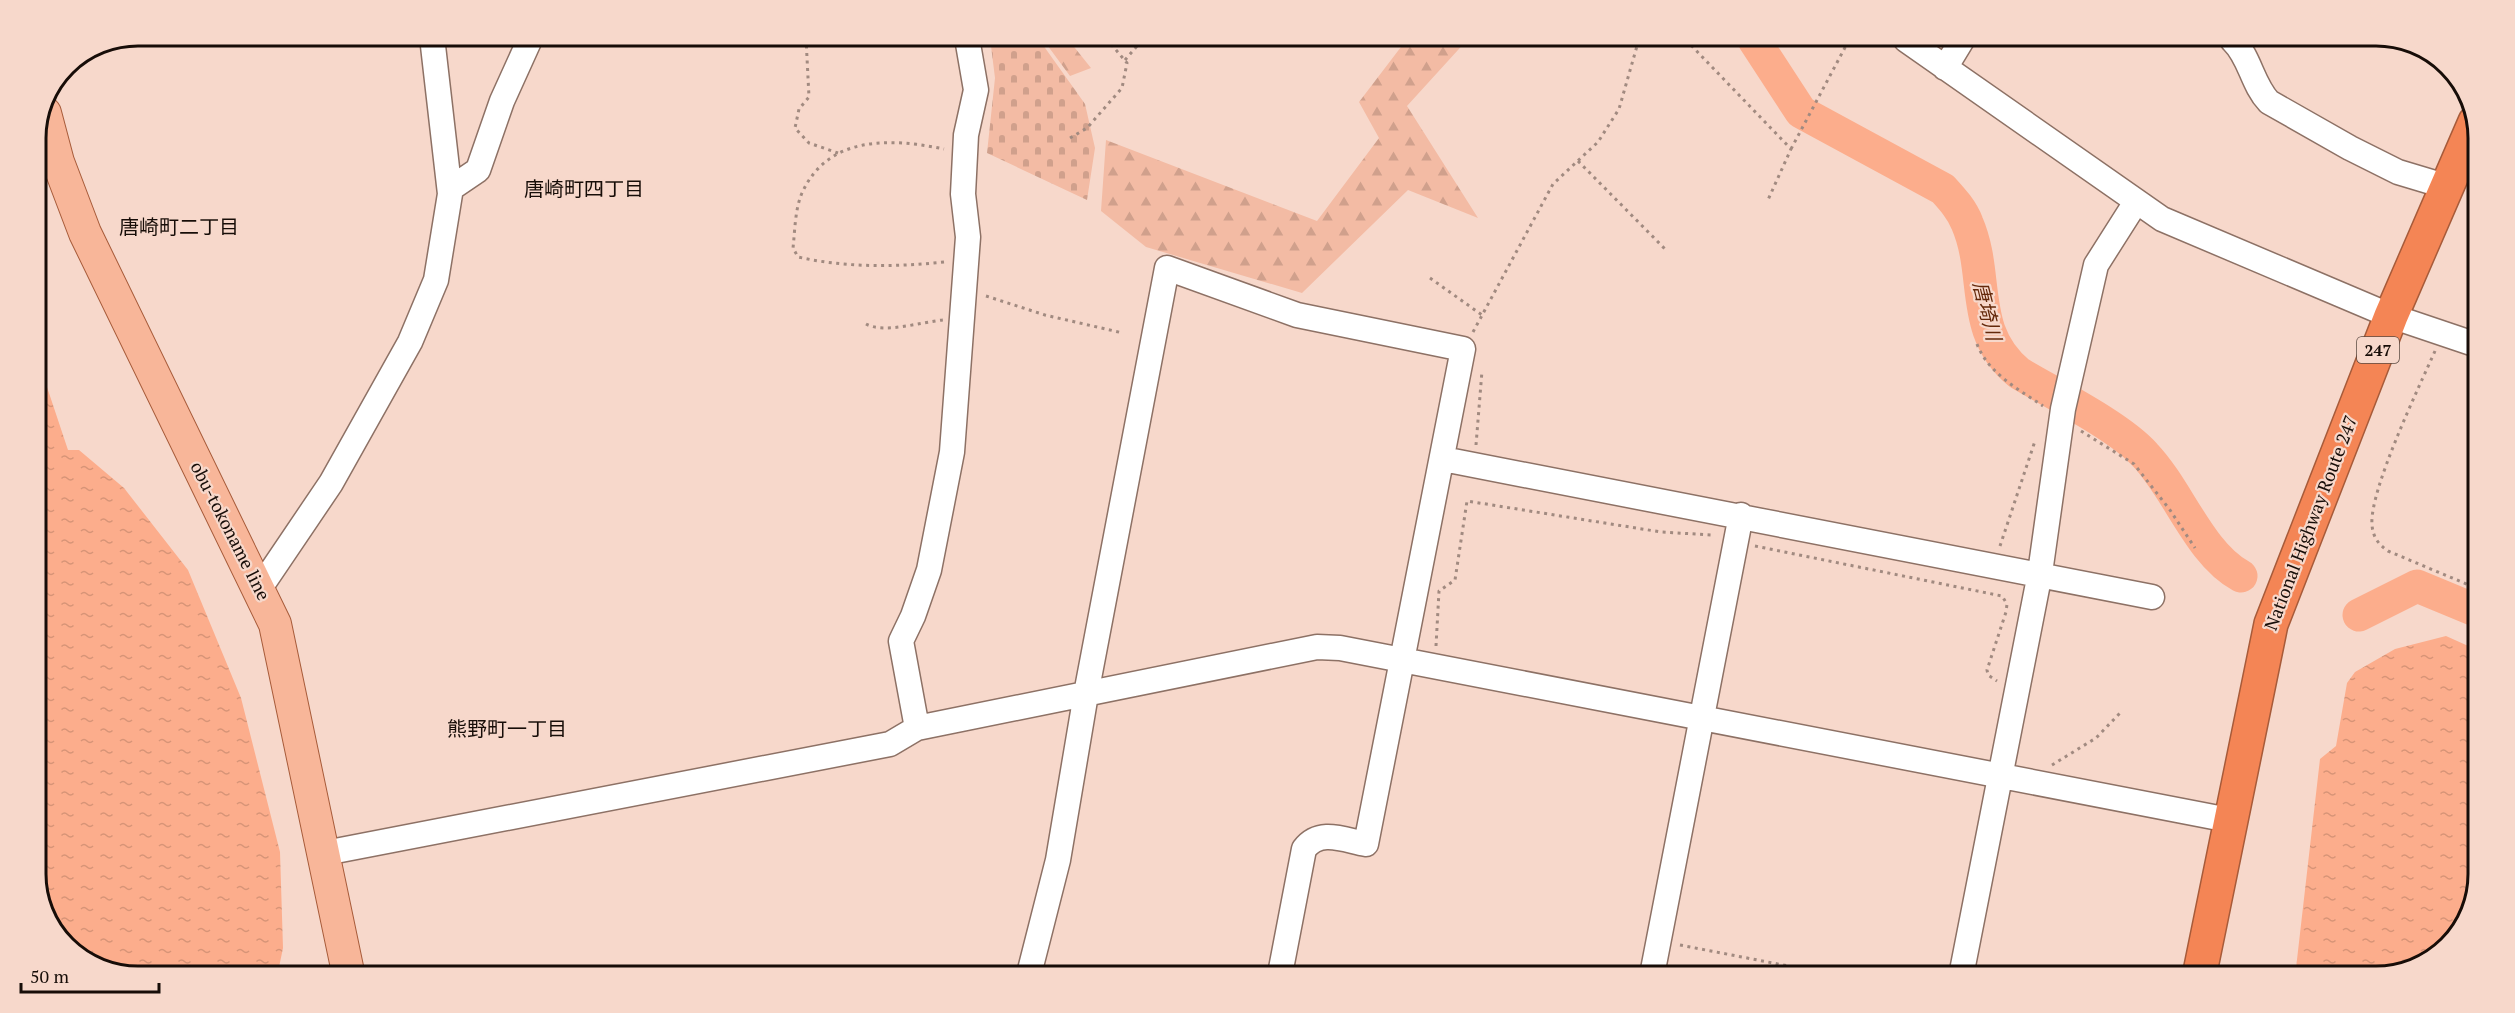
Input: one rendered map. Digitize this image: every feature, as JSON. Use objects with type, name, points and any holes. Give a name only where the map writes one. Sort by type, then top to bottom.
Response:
[{"type":"highway","name":"National Highway Route 247","points":[[2201,966],[2229,820],[2271,624],[2391,316],[2468,139]]},
{"type":"main road","name":"obu-tokoname line","points":[[48,123],[58,162],[85,233],[176,423],[260,588],[275,624],[325,853],[347,966]]},
{"type":"street","points":[[260,588],[331,483],[410,342],[436,280],[450,189],[433,46]]},
{"type":"street","points":[[450,189],[478,170],[502,102],[527,46]]},
{"type":"street","points":[[917,728],[901,641],[913,616],[929,570],[952,452],[968,237],[963,194],[966,135],[976,90],[968,46]]},
{"type":"street","points":[[1915,46],[2162,219],[2391,316],[2468,342]]},
{"type":"street","points":[[1946,68],[1959,46]]},
{"type":"street","points":[[2238,46],[2259,91],[2269,102],[2398,172],[2448,187]]},
{"type":"street","points":[[1963,966],[2040,573],[2065,406],[2096,265],[2136,202]]},
{"type":"street","points":[[1031,966],[1058,860],[1086,694],[1167,268],[1297,315],[1463,349],[1366,844],[1321,835],[1310,840],[1304,849],[1282,966]]},
{"type":"street","points":[[1443,459],[1738,531],[1995,565],[2152,597]]},
{"type":"street","points":[[1654,966],[1738,531]]},
{"type":"street","points":[[325,853],[890,744],[917,728],[1317,647],[1340,648],[2229,820]]},
{"type":"path","points":[[806,46],[809,97],[799,109],[795,128],[809,143],[838,153]]},
{"type":"path","points":[[1070,138],[1087,128],[1122,87],[1127,63],[1113,46]]},
{"type":"path","points":[[1125,60],[1137,46]]},
{"type":"path","points":[[1475,465],[1483,365],[1479,359],[1463,349],[1553,184],[1598,142],[1619,109],[1635,46]]},
{"type":"path","points":[[1692,46],[1791,149]]},
{"type":"path","points":[[1767,202],[1791,149],[1846,46]]},
{"type":"path","points":[[966,135],[960,146],[953,149],[890,143],[868,144],[828,157],[810,178],[801,195],[794,254],[809,259],[858,266],[904,266],[966,260]]},
{"type":"path","points":[[1578,161],[1666,250]]},
{"type":"path","points":[[1430,278],[1482,315]]},
{"type":"path","points":[[964,291],[969,290],[1045,315],[1123,333]]},
{"type":"path","points":[[866,324],[890,329],[902,328],[910,323],[962,319]]},
{"type":"path","points":[[2443,332],[2376,496],[2371,524],[2378,544],[2388,551],[2468,585]]},
{"type":"path","points":[[1977,344],[1982,357],[2000,376],[2065,406],[2134,464],[2170,510],[2195,548]]},
{"type":"path","points":[[1995,565],[2036,440]]},
{"type":"path","points":[[1434,668],[1439,591],[1455,580],[1467,501],[1661,532],[1738,531],[2002,596],[2007,604],[2006,612],[1988,675],[2018,688]]},
{"type":"path","points":[[2029,782],[2048,767],[2096,738],[2121,712]]},
{"type":"path","points":[[1658,941],[1788,966]]},
{"type":"green space","points":[[991,46],[1044,46],[1085,104],[1095,148],[1087,200],[987,153],[995,78]]},
{"type":"green space","points":[[1048,46],[1073,46],[1091,68],[1070,76]]},
{"type":"green space","points":[[1402,46],[1462,46],[1407,106],[1478,218],[1408,190],[1302,293],[1146,247],[1101,211],[1106,140],[1317,221],[1379,138],[1359,102]]},
{"type":"water","points":[[46,385],[68,450],[79,450],[124,488],[188,570],[241,698],[280,852],[283,948],[279,966],[121,965],[92,954],[73,940],[51,904],[47,881]]},
{"type":"water","points":[[2446,636],[2468,646],[2468,887],[2464,904],[2442,940],[2428,951],[2406,962],[2376,966],[2296,966],[2320,759],[2336,746],[2347,683],[2355,672],[2395,649]]},
{"type":"waterway","name":"唐埼川","points":[[1758,46],[1801,112],[1943,189],[1954,201],[1967,223],[1974,243],[1986,321],[2003,357],[2019,373],[2103,422],[2134,444],[2157,470],[2213,552],[2226,566],[2241,576]]},
{"type":"waterway","name":"唐埼川","points":[[2359,615],[2417,586],[2468,607]]},
{"type":"district","name":"唐崎町四丁目","points":[[584,189]]},
{"type":"district","name":"唐崎町二丁目","points":[[179,227]]},
{"type":"district","name":"熊野町一丁目","points":[[507,729]]}]
